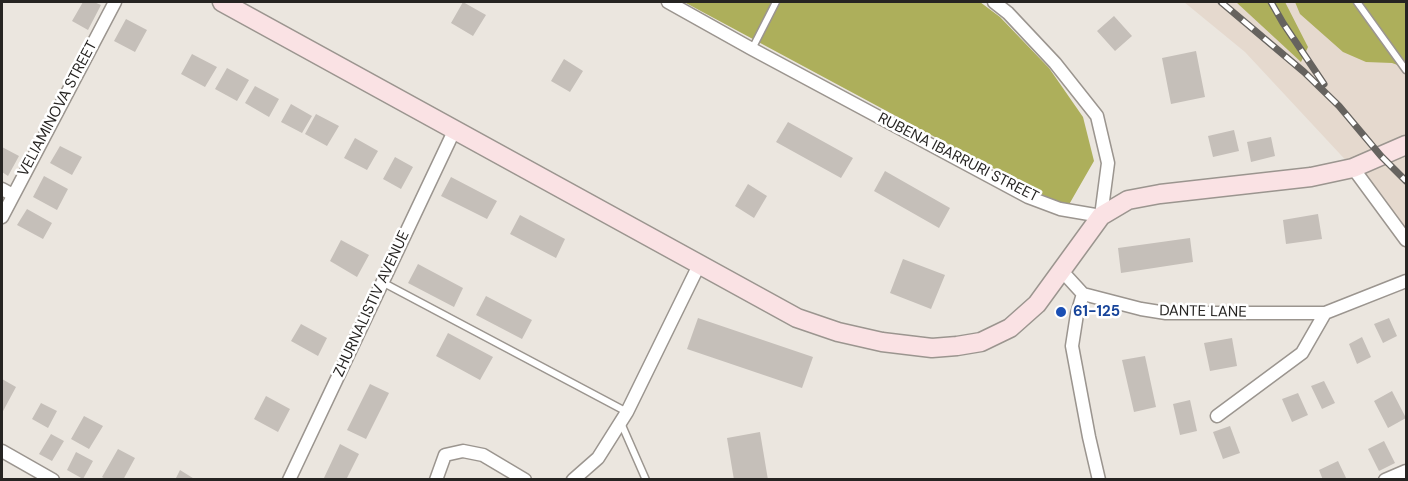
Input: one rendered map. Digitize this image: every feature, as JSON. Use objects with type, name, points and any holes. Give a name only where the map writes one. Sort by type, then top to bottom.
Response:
[{"type":"main road","points":[[222,2],[797,318],[860,337],[932,348],[981,342],[1011,328],[1037,304],[1101,216],[1128,200],[1160,194],[1311,177],[1353,168],[1407,145]]},
{"type":"street","name":"VELIAMINOVA STREET","points":[[2,217],[7,192],[115,2]]},
{"type":"street","name":"RUBENA IBARRURI STREET","points":[[668,2],[1028,197],[1060,208],[1101,216]]},
{"type":"street","points":[[994,2],[1008,13],[1055,63],[1097,117],[1108,163],[1101,216]]},
{"type":"street","name":"ZHURNALISTIV AVENUE","points":[[289,480],[455,129]]},
{"type":"street","points":[[1353,168],[1407,240]]},
{"type":"street","points":[[573,480],[598,458],[624,418],[700,263]]},
{"type":"street","points":[[1061,270],[1083,294],[1072,346],[1099,480]]},
{"type":"street","name":"DANTE LANE","points":[[1083,294],[1166,313],[1325,313],[1407,281]]},
{"type":"street","points":[[1217,416],[1302,353],[1325,313]]},
{"type":"street","points":[[2,451],[53,480]]},
{"type":"street","points":[[436,480],[445,455],[463,451],[483,455],[525,480]]},
{"type":"street","points":[[1385,480],[1407,471]]},
{"type":"lane","points":[[752,49],[776,2]]},
{"type":"lane","points":[[1357,2],[1407,70]]},
{"type":"lane","points":[[382,282],[624,418],[646,480]]},
{"type":"shaded area","points":[[684,2],[980,2],[1000,17],[1049,68],[1083,117],[1094,161],[1067,208]]},
{"type":"shaded area","points":[[1184,2],[1406,2],[1406,240],[1353,168],[1245,52]]},
{"type":"shaded area","points":[[1236,2],[1285,2],[1308,47],[1301,62]]},
{"type":"shaded area","points":[[1295,2],[1406,2],[1406,68],[1392,63],[1366,62],[1343,52],[1300,14]]},
{"type":"building","points":[[83,2],[94,2],[101,5],[88,30],[72,21]]},
{"type":"building","points":[[463,2],[486,15],[473,36],[451,23]]},
{"type":"building","points":[[1114,16],[1132,36],[1115,51],[1097,31]]},
{"type":"building","points":[[126,19],[147,30],[135,52],[114,41]]},
{"type":"building","points":[[1196,51],[1205,97],[1171,104],[1162,58]]},
{"type":"building","points":[[192,54],[217,67],[205,87],[181,74]]},
{"type":"building","points":[[564,59],[583,71],[570,92],[551,81]]},
{"type":"building","points":[[227,68],[249,80],[237,101],[215,89]]},
{"type":"building","points":[[255,86],[279,99],[269,117],[245,103]]},
{"type":"building","points":[[291,104],[312,116],[302,133],[281,122]]},
{"type":"building","points":[[316,114],[339,126],[327,146],[305,134]]},
{"type":"building","points":[[788,122],[853,158],[841,178],[776,142]]},
{"type":"building","points":[[1234,130],[1239,151],[1213,157],[1208,136]]},
{"type":"building","points":[[1271,137],[1275,156],[1251,162],[1247,142]]},
{"type":"building","points":[[355,138],[378,151],[367,170],[344,158]]},
{"type":"building","points":[[60,146],[82,157],[72,175],[50,163]]},
{"type":"building","points":[[2,147],[19,156],[8,176],[2,172]]},
{"type":"building","points":[[395,157],[413,167],[401,189],[383,179]]},
{"type":"building","points":[[885,171],[950,208],[939,228],[874,191]]},
{"type":"building","points":[[44,176],[68,189],[57,210],[33,197]]},
{"type":"building","points":[[451,177],[497,201],[487,219],[441,196]]},
{"type":"building","points":[[748,184],[767,196],[754,218],[735,206]]},
{"type":"building","points":[[27,209],[52,223],[43,239],[17,225]]},
{"type":"building","points":[[1318,214],[1322,239],[1286,244],[1283,220]]},
{"type":"building","points":[[520,215],[565,239],[556,258],[510,234]]},
{"type":"building","points":[[1190,238],[1193,262],[1121,273],[1118,248]]},
{"type":"building","points":[[341,240],[369,255],[357,277],[330,261]]},
{"type":"building","points":[[903,259],[945,275],[931,309],[890,293]]},
{"type":"building","points":[[418,264],[463,288],[454,307],[408,283]]},
{"type":"building","points":[[486,296],[532,320],[522,339],[476,315]]},
{"type":"building","points":[[698,318],[813,357],[802,388],[687,349]]},
{"type":"building","points":[[1389,318],[1397,336],[1383,343],[1374,324]]},
{"type":"building","points":[[301,324],[327,338],[318,356],[291,341]]},
{"type":"building","points":[[448,333],[493,357],[480,380],[436,356]]},
{"type":"building","points":[[1362,337],[1371,357],[1357,364],[1349,344]]},
{"type":"building","points":[[1232,338],[1237,366],[1210,371],[1204,343]]},
{"type":"building","points":[[1145,356],[1156,407],[1134,412],[1122,360]]},
{"type":"building","points":[[2,379],[16,387],[2,413]]},
{"type":"building","points":[[1324,381],[1335,403],[1322,409],[1311,386]]},
{"type":"building","points":[[370,384],[389,393],[366,439],[347,430]]},
{"type":"building","points":[[1392,391],[1406,418],[1388,428],[1374,401]]},
{"type":"building","points":[[1298,393],[1308,415],[1292,422],[1282,399]]},
{"type":"building","points":[[266,396],[290,409],[278,432],[254,419]]},
{"type":"building","points":[[1190,400],[1197,431],[1180,435],[1173,404]]},
{"type":"building","points":[[41,403],[57,411],[48,428],[32,419]]},
{"type":"building","points":[[84,416],[103,426],[89,449],[71,439]]},
{"type":"building","points":[[1230,426],[1240,453],[1223,459],[1213,432]]},
{"type":"building","points":[[760,432],[768,480],[734,480],[727,438]]},
{"type":"building","points":[[51,434],[64,441],[52,461],[39,454]]},
{"type":"building","points":[[1384,441],[1395,463],[1379,471],[1368,449]]},
{"type":"building","points":[[340,444],[359,454],[346,480],[323,480]]},
{"type":"building","points":[[118,449],[135,458],[123,480],[107,480],[102,477]]},
{"type":"building","points":[[76,452],[93,461],[83,479],[67,470]]},
{"type":"building","points":[[1338,461],[1347,480],[1323,480],[1319,470]]},
{"type":"building","points":[[180,470],[196,480],[175,480]]},
{"type":"railway","points":[[1221,2],[1304,72],[1339,106],[1381,156],[1406,181]]},
{"type":"railway","points":[[1271,2],[1324,84]]},
{"type":"place","name":"61-125","points":[[1061,312]]}]
